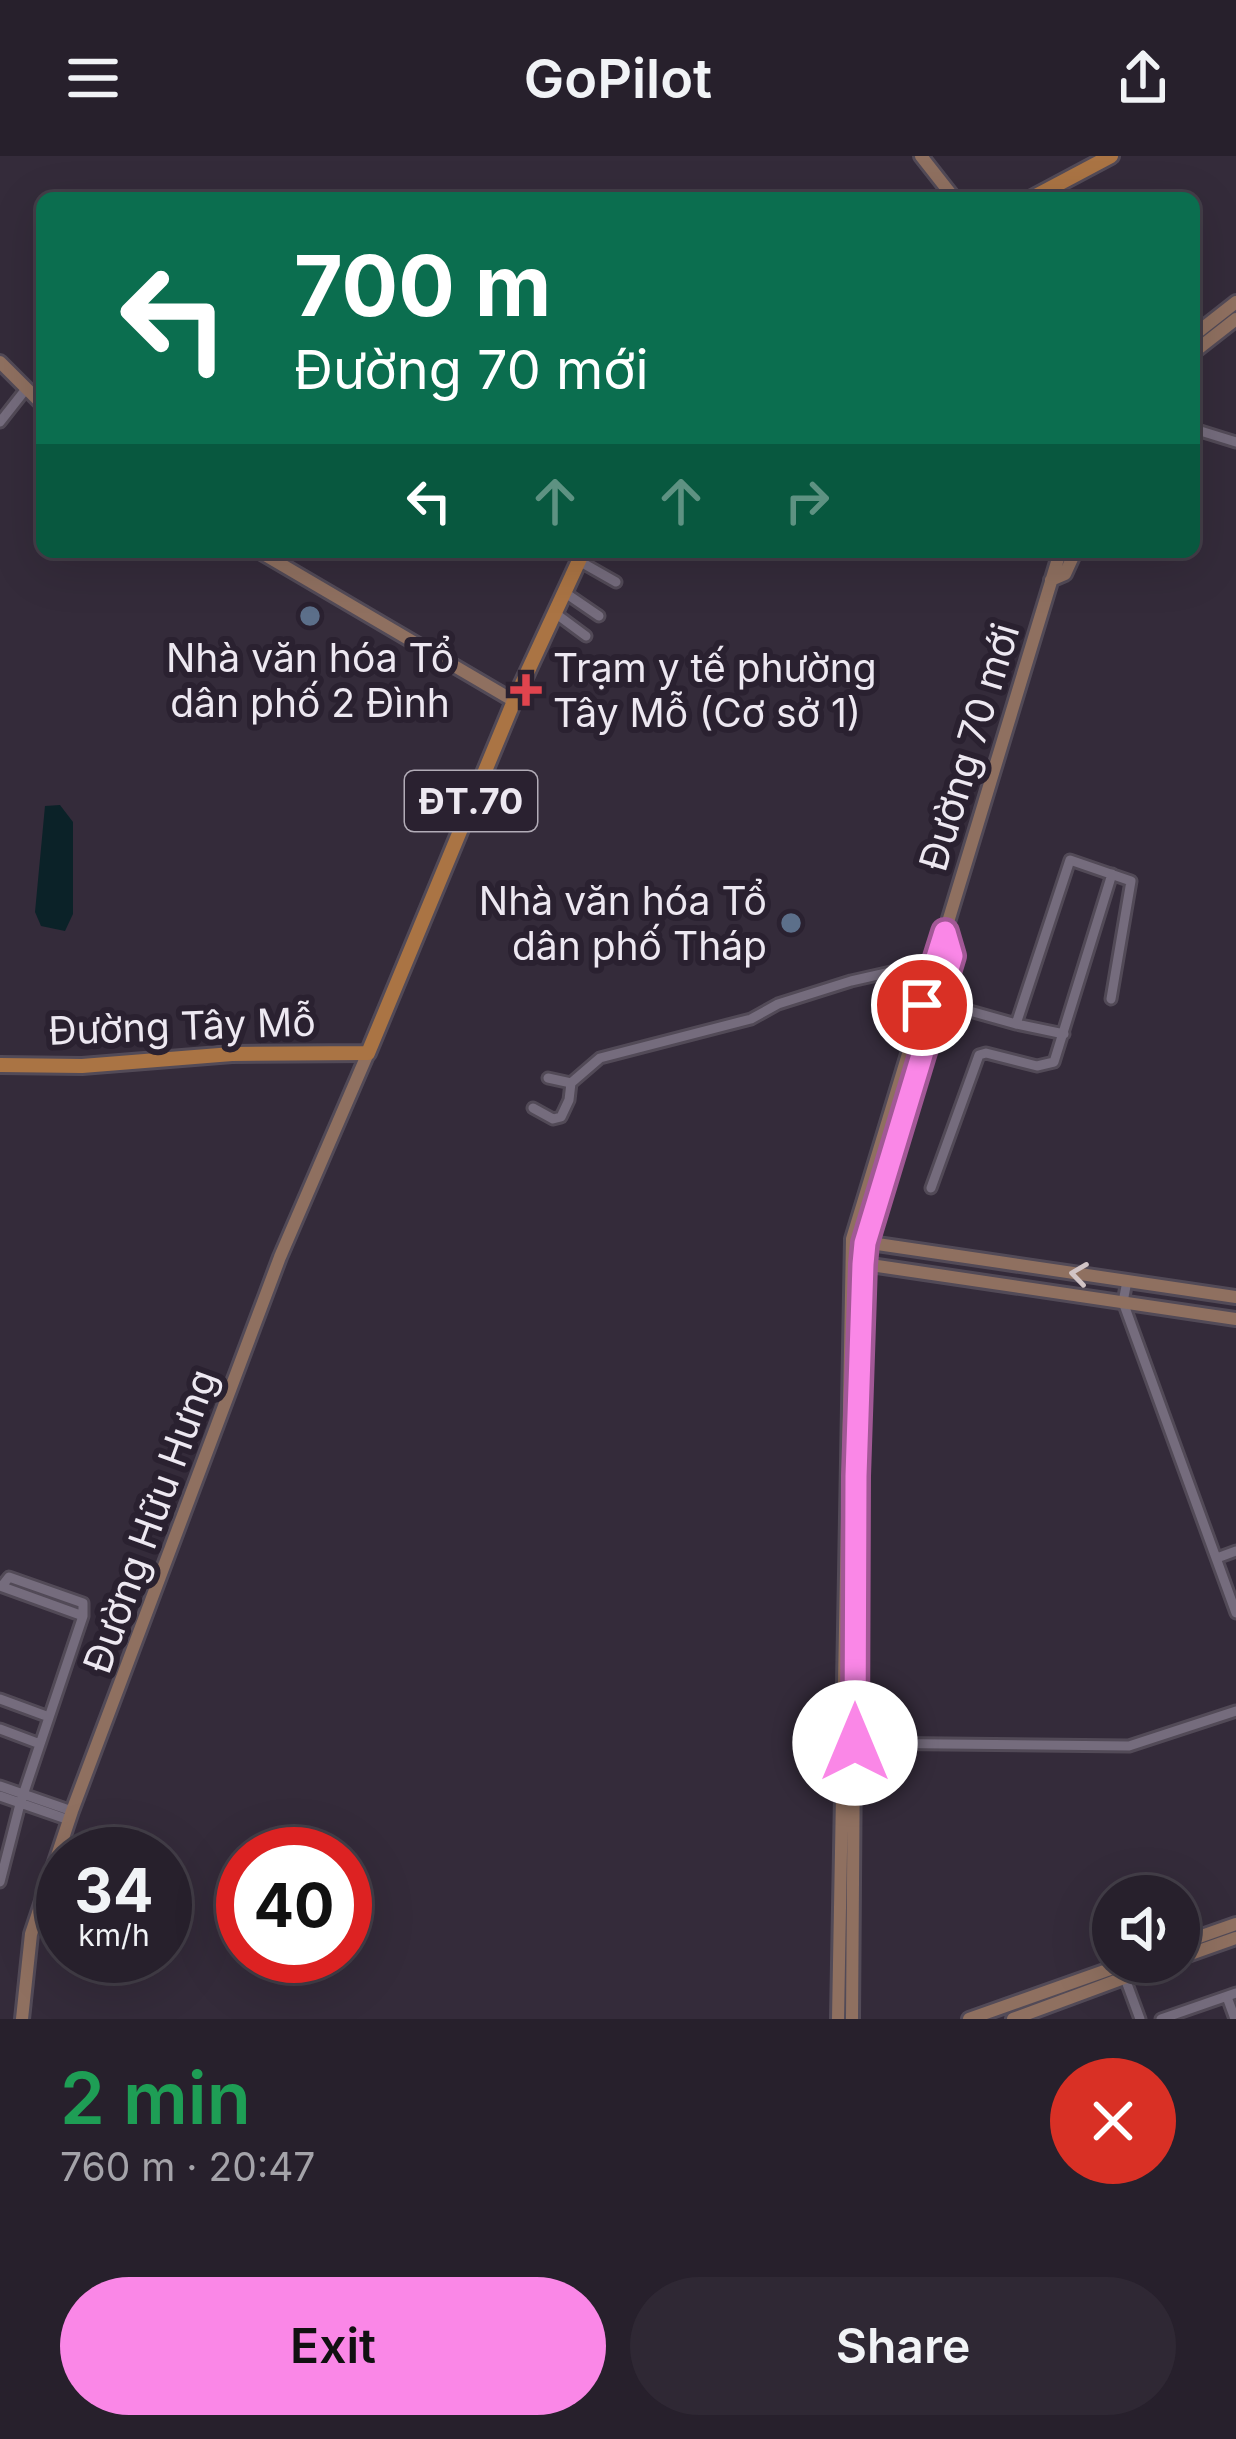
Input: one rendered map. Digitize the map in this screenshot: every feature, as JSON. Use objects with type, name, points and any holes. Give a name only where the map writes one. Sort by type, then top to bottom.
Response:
[{"type":"main road","points":[[1043,192],[1111,156]]},
{"type":"main road","name":"ĐT.70","points":[[368,1053],[514,700],[580,558]]},
{"type":"main road","name":"Đường Tây Mỗ","points":[[0,1065],[82,1066],[232,1054],[368,1053]]},
{"type":"street","points":[[921,156],[949,192]]},
{"type":"street","points":[[1200,330],[1236,302]]},
{"type":"street","points":[[1200,347],[1236,319]]},
{"type":"street","points":[[0,362],[36,398]]},
{"type":"street","points":[[0,422],[26,389]]},
{"type":"street","points":[[1200,432],[1236,442]]},
{"type":"street","points":[[270,558],[514,700]]},
{"type":"street","points":[[585,558],[616,582]]},
{"type":"street","name":"Đường 70 mới","points":[[852,2019],[848,1743],[858,1241],[935,962],[1062,561]]},
{"type":"street","points":[[565,592],[599,616]]},
{"type":"street","points":[[555,613],[586,636]]},
{"type":"street","points":[[1016,1024],[1070,860],[1131,881],[1111,999]]},
{"type":"street","points":[[932,1188],[979,1055],[1037,1066],[1054,1061],[1112,874]]},
{"type":"street","name":"Đường 70 mới","points":[[858,1241],[952,956],[945,932]]},
{"type":"street","points":[[533,1108],[554,1119],[561,1117],[571,1083],[600,1058],[751,1019],[778,1004],[851,981],[935,962]]},
{"type":"street","points":[[938,1002],[1064,1034]]},
{"type":"street","name":"Đường Hữu Hưng","points":[[67,1827],[274,1274],[368,1053]]},
{"type":"street","points":[[548,1078],[571,1083]]},
{"type":"street","points":[[858,1241],[1236,1297]]},
{"type":"street","points":[[856,1262],[1236,1319]]},
{"type":"street","points":[[1127,1281],[1124,1302],[1236,1613]]},
{"type":"street","points":[[1217,1558],[1236,1551]]},
{"type":"street","points":[[0,1882],[22,1799],[83,1616],[83,1603],[38,1586],[9,1576],[1,1586]]},
{"type":"street","points":[[0,1699],[49,1717]]},
{"type":"street","points":[[838,2019],[848,1743],[1130,1746],[1236,1711]]},
{"type":"street","points":[[0,1729],[40,1744]]},
{"type":"street","points":[[0,1786],[22,1799]]},
{"type":"street","points":[[0,1796],[71,1815]]},
{"type":"street","name":"Đường Hữu Hưng","points":[[22,2019],[36,1921]]},
{"type":"street","points":[[1200,1937],[1236,1924]]},
{"type":"street","points":[[1200,1951],[1236,1938]]},
{"type":"street","points":[[969,2019],[1092,1979]]},
{"type":"street","points":[[1013,2019],[1092,1983]]},
{"type":"street","points":[[1129,1983],[1140,2019]]},
{"type":"street","points":[[1161,2019],[1232,1995],[1235,2019]]},
{"type":"water","points":[[60,805],[73,822],[73,914],[65,931],[41,926],[35,912],[45,806]]},
{"type":"place","name":"Nhà văn hóa Tổ dân phố 2 Đình","points":[[310,616]]},
{"type":"place","name":"Trạm y tế phường Tây Mỗ (Cơ sở 1)","points":[[526,690]]},
{"type":"place","name":"Nhà văn hóa Tổ dân phố Tháp","points":[[791,923]]},
{"type":"route","points":[[855,1743],[856,1476],[865,1243],[952,956],[945,932],[922,1005]]}]
